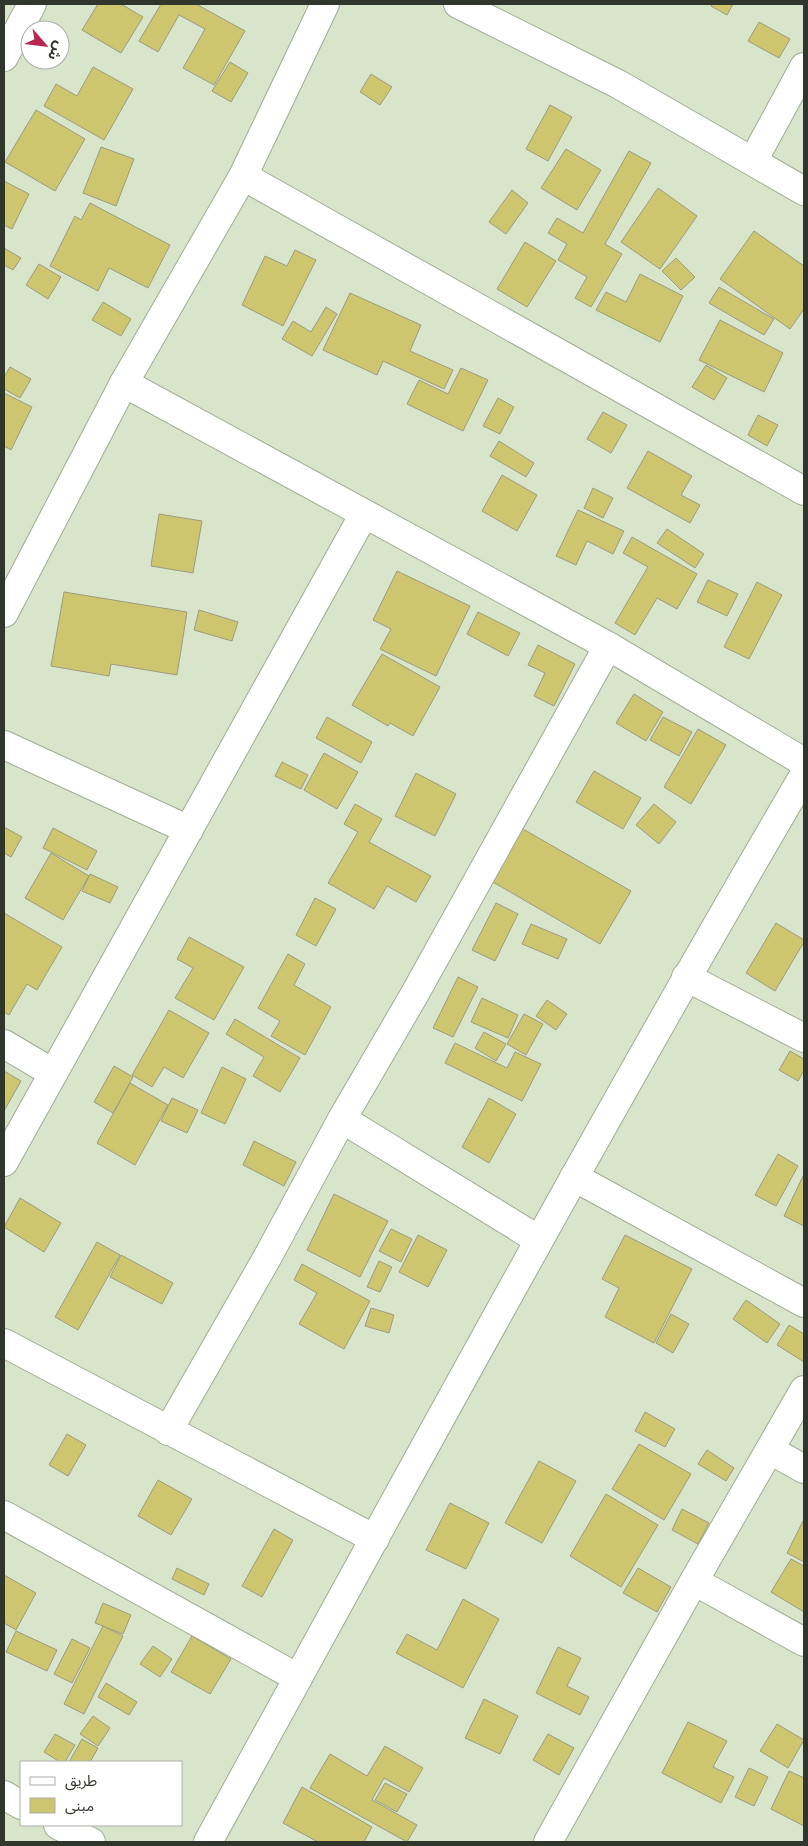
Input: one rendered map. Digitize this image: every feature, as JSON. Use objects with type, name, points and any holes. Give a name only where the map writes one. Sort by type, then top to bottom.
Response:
[{"type":"street","points":[[4,57],[32,4]]},
{"type":"street","points":[[4,614],[124,383],[244,176],[325,4]]},
{"type":"street","points":[[458,4],[618,84],[804,191]]},
{"type":"street","points":[[752,161],[804,67]]},
{"type":"street","points":[[244,176],[804,491]]},
{"type":"street","points":[[124,383],[608,646],[804,762]]},
{"type":"street","points":[[4,1162],[364,514]]},
{"type":"street","points":[[168,1431],[267,1258],[342,1118],[413,997],[608,646]]},
{"type":"street","points":[[4,745],[189,830]]},
{"type":"street","points":[[208,1842],[686,976],[804,775]]},
{"type":"street","points":[[686,976],[804,1038]]},
{"type":"street","points":[[4,1044],[53,1073]]},
{"type":"street","points":[[342,1118],[539,1240]]},
{"type":"street","points":[[574,1177],[804,1303]]},
{"type":"street","points":[[4,1343],[375,1539]]},
{"type":"street","points":[[548,1842],[694,1581],[804,1390]]},
{"type":"street","points":[[770,1450],[804,1469]]},
{"type":"street","points":[[4,1515],[298,1678]]},
{"type":"street","points":[[694,1581],[804,1642]]},
{"type":"street","points":[[4,1795],[20,1804]]},
{"type":"street","points":[[60,1826],[91,1842]]},
{"type":"building","points":[[98,4],[121,4],[143,17],[121,53],[82,30]]},
{"type":"building","points":[[161,4],[196,4],[245,31],[214,85],[183,68],[205,29],[179,15],[158,52],[139,41]]},
{"type":"building","points":[[712,4],[733,4],[727,15],[711,6]]},
{"type":"building","points":[[759,22],[790,39],[779,58],[748,41]]},
{"type":"building","points":[[230,62],[248,73],[231,102],[212,91]]},
{"type":"building","points":[[93,67],[133,89],[104,140],[44,106],[56,84],[77,96]]},
{"type":"building","points":[[371,74],[392,87],[380,105],[360,92]]},
{"type":"building","points":[[550,105],[572,117],[548,161],[526,149]]},
{"type":"building","points":[[36,110],[85,139],[55,191],[5,162]]},
{"type":"building","points":[[101,147],[134,159],[116,206],[83,193]]},
{"type":"building","points":[[566,149],[601,170],[577,210],[541,188]]},
{"type":"building","points":[[629,151],[651,163],[605,244],[622,254],[591,307],[575,298],[587,277],[558,260],[567,244],[548,233],[557,218],[583,233]]},
{"type":"building","points":[[4,181],[29,194],[12,229],[4,225]]},
{"type":"building","points":[[658,188],[697,216],[660,269],[621,242]]},
{"type":"building","points":[[512,190],[528,203],[506,234],[489,222]]},
{"type":"building","points":[[90,203],[170,245],[148,288],[109,268],[98,291],[50,266],[75,216],[81,220]]},
{"type":"building","points":[[754,231],[804,266],[804,309],[790,329],[720,279]]},
{"type":"building","points":[[525,242],[556,261],[527,307],[497,289]]},
{"type":"building","points":[[4,248],[21,258],[13,270],[4,265]]},
{"type":"building","points":[[295,250],[316,260],[283,326],[242,305],[265,256],[287,266]]},
{"type":"building","points":[[676,258],[695,277],[681,290],[662,271]]},
{"type":"building","points":[[39,264],[61,277],[48,299],[26,285]]},
{"type":"building","points":[[640,274],[683,296],[660,342],[596,310],[606,292],[626,302]]},
{"type":"building","points":[[719,287],[774,319],[764,335],[709,303]]},
{"type":"building","points":[[350,293],[421,325],[410,351],[453,370],[444,389],[383,361],[377,375],[323,350]]},
{"type":"building","points":[[103,302],[131,319],[121,336],[92,320]]},
{"type":"building","points":[[326,307],[337,314],[312,356],[282,339],[293,321],[311,332]]},
{"type":"building","points":[[720,320],[783,353],[764,392],[699,360]]},
{"type":"building","points":[[706,365],[727,378],[714,400],[692,387]]},
{"type":"building","points":[[10,367],[31,379],[20,398],[4,389],[4,377]]},
{"type":"building","points":[[461,368],[488,380],[463,431],[407,404],[419,380],[448,394]]},
{"type":"building","points":[[4,393],[32,407],[11,450],[4,446]]},
{"type":"building","points":[[498,398],[514,407],[500,434],[483,426]]},
{"type":"building","points":[[603,412],[627,425],[611,453],[587,439]]},
{"type":"building","points":[[758,415],[778,425],[767,446],[748,435]]},
{"type":"building","points":[[499,441],[534,463],[526,477],[490,456]]},
{"type":"building","points":[[648,451],[692,476],[681,495],[700,505],[690,523],[627,488]]},
{"type":"building","points":[[502,475],[537,495],[517,531],[482,511]]},
{"type":"building","points":[[593,488],[613,498],[603,518],[584,508]]},
{"type":"building","points":[[578,510],[624,531],[613,554],[587,541],[576,565],[556,556]]},
{"type":"building","points":[[159,514],[202,521],[193,573],[151,566]]},
{"type":"building","points":[[667,529],[704,554],[695,568],[657,543]]},
{"type":"building","points":[[632,537],[697,574],[677,609],[657,598],[635,635],[615,623],[648,567],[623,553]]},
{"type":"building","points":[[397,571],[470,606],[436,676],[380,649],[391,629],[373,620]]},
{"type":"building","points":[[708,580],[738,594],[727,616],[697,602]]},
{"type":"building","points":[[757,582],[782,595],[749,659],[724,647]]},
{"type":"building","points":[[64,592],[187,612],[177,675],[111,664],[109,676],[51,666]]},
{"type":"building","points":[[199,610],[238,622],[232,641],[194,630]]},
{"type":"building","points":[[478,612],[520,633],[508,656],[467,634]]},
{"type":"building","points":[[538,645],[575,664],[554,706],[534,696],[545,673],[528,665]]},
{"type":"building","points":[[382,654],[440,687],[413,736],[390,723],[388,726],[352,705]]},
{"type":"building","points":[[634,694],[663,712],[646,741],[616,723]]},
{"type":"building","points":[[327,717],[372,742],[361,763],[316,738]]},
{"type":"building","points":[[663,717],[692,732],[679,756],[650,740]]},
{"type":"building","points":[[698,729],[726,745],[691,804],[664,787]]},
{"type":"building","points":[[324,753],[358,772],[337,809],[304,790]]},
{"type":"building","points":[[282,762],[308,775],[301,789],[275,776]]},
{"type":"building","points":[[594,771],[641,798],[623,829],[576,802]]},
{"type":"building","points":[[416,773],[456,794],[435,836],[395,816]]},
{"type":"building","points":[[355,804],[382,819],[369,842],[431,876],[416,902],[387,886],[374,909],[328,883],[358,832],[344,824]]},
{"type":"building","points":[[654,804],[676,822],[659,844],[636,825]]},
{"type":"building","points":[[516,825],[631,891],[600,944],[486,878]]},
{"type":"building","points":[[4,827],[22,837],[11,857],[4,853]]},
{"type":"building","points":[[53,828],[97,851],[87,870],[43,848]]},
{"type":"building","points":[[51,853],[89,876],[63,920],[25,898]]},
{"type":"building","points":[[90,874],[118,887],[110,903],[82,891]]},
{"type":"building","points":[[315,898],[336,909],[316,946],[296,935]]},
{"type":"building","points":[[496,903],[518,914],[495,961],[472,950]]},
{"type":"building","points":[[4,913],[62,947],[37,990],[27,984],[9,1015],[4,1012]]},
{"type":"building","points":[[776,923],[804,940],[804,942],[775,991],[746,973]]},
{"type":"building","points":[[531,924],[567,939],[558,959],[522,944]]},
{"type":"building","points":[[189,937],[244,967],[214,1020],[175,998],[193,968],[177,959]]},
{"type":"building","points":[[288,954],[305,964],[294,985],[331,1007],[305,1055],[271,1036],[280,1021],[258,1008]]},
{"type":"building","points":[[458,977],[478,987],[453,1037],[433,1028]]},
{"type":"building","points":[[482,998],[518,1015],[508,1038],[471,1022]]},
{"type":"building","points":[[547,1000],[567,1014],[556,1030],[536,1016]]},
{"type":"building","points":[[169,1010],[209,1033],[183,1078],[164,1067],[152,1087],[132,1075]]},
{"type":"building","points":[[524,1014],[543,1024],[526,1055],[507,1044]]},
{"type":"building","points":[[235,1019],[300,1058],[280,1092],[253,1076],[264,1057],[226,1034]]},
{"type":"building","points":[[484,1032],[506,1044],[496,1061],[475,1048]]},
{"type":"building","points":[[455,1043],[507,1068],[515,1052],[541,1064],[522,1101],[445,1063]]},
{"type":"building","points":[[790,1051],[804,1059],[804,1070],[798,1081],[779,1070]]},
{"type":"building","points":[[114,1066],[133,1077],[113,1113],[94,1102]]},
{"type":"building","points":[[222,1067],[246,1079],[225,1124],[201,1113]]},
{"type":"building","points":[[4,1071],[21,1081],[4,1111]]},
{"type":"building","points":[[130,1083],[168,1105],[135,1165],[97,1143]]},
{"type":"building","points":[[172,1098],[198,1110],[187,1133],[161,1121]]},
{"type":"building","points":[[489,1098],[516,1114],[489,1163],[462,1147]]},
{"type":"building","points":[[254,1141],[296,1162],[284,1186],[243,1165]]},
{"type":"building","points":[[778,1154],[798,1166],[776,1206],[755,1195]]},
{"type":"building","points":[[804,1174],[804,1226],[784,1216]]},
{"type":"building","points":[[334,1194],[388,1221],[360,1277],[307,1250]]},
{"type":"building","points":[[20,1198],[61,1223],[44,1252],[4,1227]]},
{"type":"building","points":[[391,1229],[412,1239],[401,1262],[379,1251]]},
{"type":"building","points":[[418,1235],[447,1250],[428,1287],[399,1272]]},
{"type":"building","points":[[625,1235],[692,1269],[654,1343],[605,1317],[619,1288],[602,1279]]},
{"type":"building","points":[[97,1242],[120,1255],[78,1330],[55,1317]]},
{"type":"building","points":[[121,1255],[173,1283],[162,1304],[110,1277]]},
{"type":"building","points":[[379,1261],[392,1267],[380,1292],[367,1287]]},
{"type":"building","points":[[302,1264],[370,1301],[344,1349],[299,1324],[317,1293],[294,1280]]},
{"type":"building","points":[[746,1300],[780,1324],[767,1343],[733,1319]]},
{"type":"building","points":[[371,1308],[394,1315],[389,1333],[365,1326]]},
{"type":"building","points":[[671,1314],[689,1324],[673,1353],[656,1343]]},
{"type":"building","points":[[789,1325],[804,1334],[804,1362],[777,1345]]},
{"type":"building","points":[[645,1412],[675,1429],[665,1447],[635,1431]]},
{"type":"building","points":[[67,1434],[86,1445],[68,1476],[49,1465]]},
{"type":"building","points":[[639,1444],[691,1474],[664,1520],[612,1489]]},
{"type":"building","points":[[707,1450],[734,1468],[726,1481],[698,1464]]},
{"type":"building","points":[[539,1461],[576,1481],[542,1543],[505,1523]]},
{"type":"building","points":[[158,1480],[192,1499],[171,1535],[138,1516]]},
{"type":"building","points":[[606,1494],[658,1525],[621,1587],[570,1556]]},
{"type":"building","points":[[450,1503],[489,1523],[466,1569],[426,1550]]},
{"type":"building","points":[[682,1509],[709,1523],[698,1544],[672,1530]]},
{"type":"building","points":[[804,1519],[804,1562],[787,1553]]},
{"type":"building","points":[[274,1529],[293,1540],[262,1597],[242,1586]]},
{"type":"building","points":[[791,1559],[804,1566],[804,1612],[771,1592]]},
{"type":"building","points":[[177,1568],[209,1584],[204,1595],[172,1579]]},
{"type":"building","points":[[638,1568],[671,1587],[657,1612],[623,1593]]},
{"type":"building","points":[[4,1575],[36,1593],[16,1630],[4,1623]]},
{"type":"building","points":[[463,1599],[499,1619],[463,1688],[396,1653],[407,1634],[437,1650]]},
{"type":"building","points":[[103,1603],[131,1615],[123,1634],[95,1623]]},
{"type":"building","points":[[103,1626],[123,1636],[84,1714],[64,1704]]},
{"type":"building","points":[[16,1631],[57,1650],[47,1671],[6,1652]]},
{"type":"building","points":[[192,1636],[231,1659],[210,1694],[171,1672]]},
{"type":"building","points":[[72,1639],[90,1648],[72,1683],[54,1674]]},
{"type":"building","points":[[153,1646],[172,1659],[160,1677],[140,1664]]},
{"type":"building","points":[[558,1647],[581,1658],[567,1686],[589,1697],[580,1715],[536,1693]]},
{"type":"building","points":[[106,1683],[137,1702],[129,1715],[98,1697]]},
{"type":"building","points":[[484,1699],[518,1716],[500,1754],[465,1738]]},
{"type":"building","points":[[93,1716],[110,1728],[98,1746],[80,1734]]},
{"type":"building","points":[[688,1722],[727,1741],[713,1767],[734,1777],[721,1803],[662,1773]]},
{"type":"building","points":[[777,1724],[804,1740],[788,1768],[760,1751]]},
{"type":"building","points":[[55,1734],[75,1745],[66,1761],[58,1761],[44,1752]]},
{"type":"building","points":[[548,1734],[574,1748],[559,1775],[533,1760]]},
{"type":"building","points":[[82,1739],[98,1748],[91,1761],[70,1761]]},
{"type":"building","points":[[385,1746],[423,1768],[409,1792],[384,1778],[372,1800],[417,1825],[407,1842],[310,1788],[330,1754],[367,1776]]},
{"type":"building","points":[[749,1768],[768,1777],[754,1806],[735,1797]]},
{"type":"building","points":[[789,1771],[804,1778],[804,1826],[771,1809]]},
{"type":"building","points":[[385,1783],[407,1794],[397,1812],[375,1800]]},
{"type":"building","points":[[302,1787],[372,1827],[364,1842],[318,1842],[283,1823]]}]
